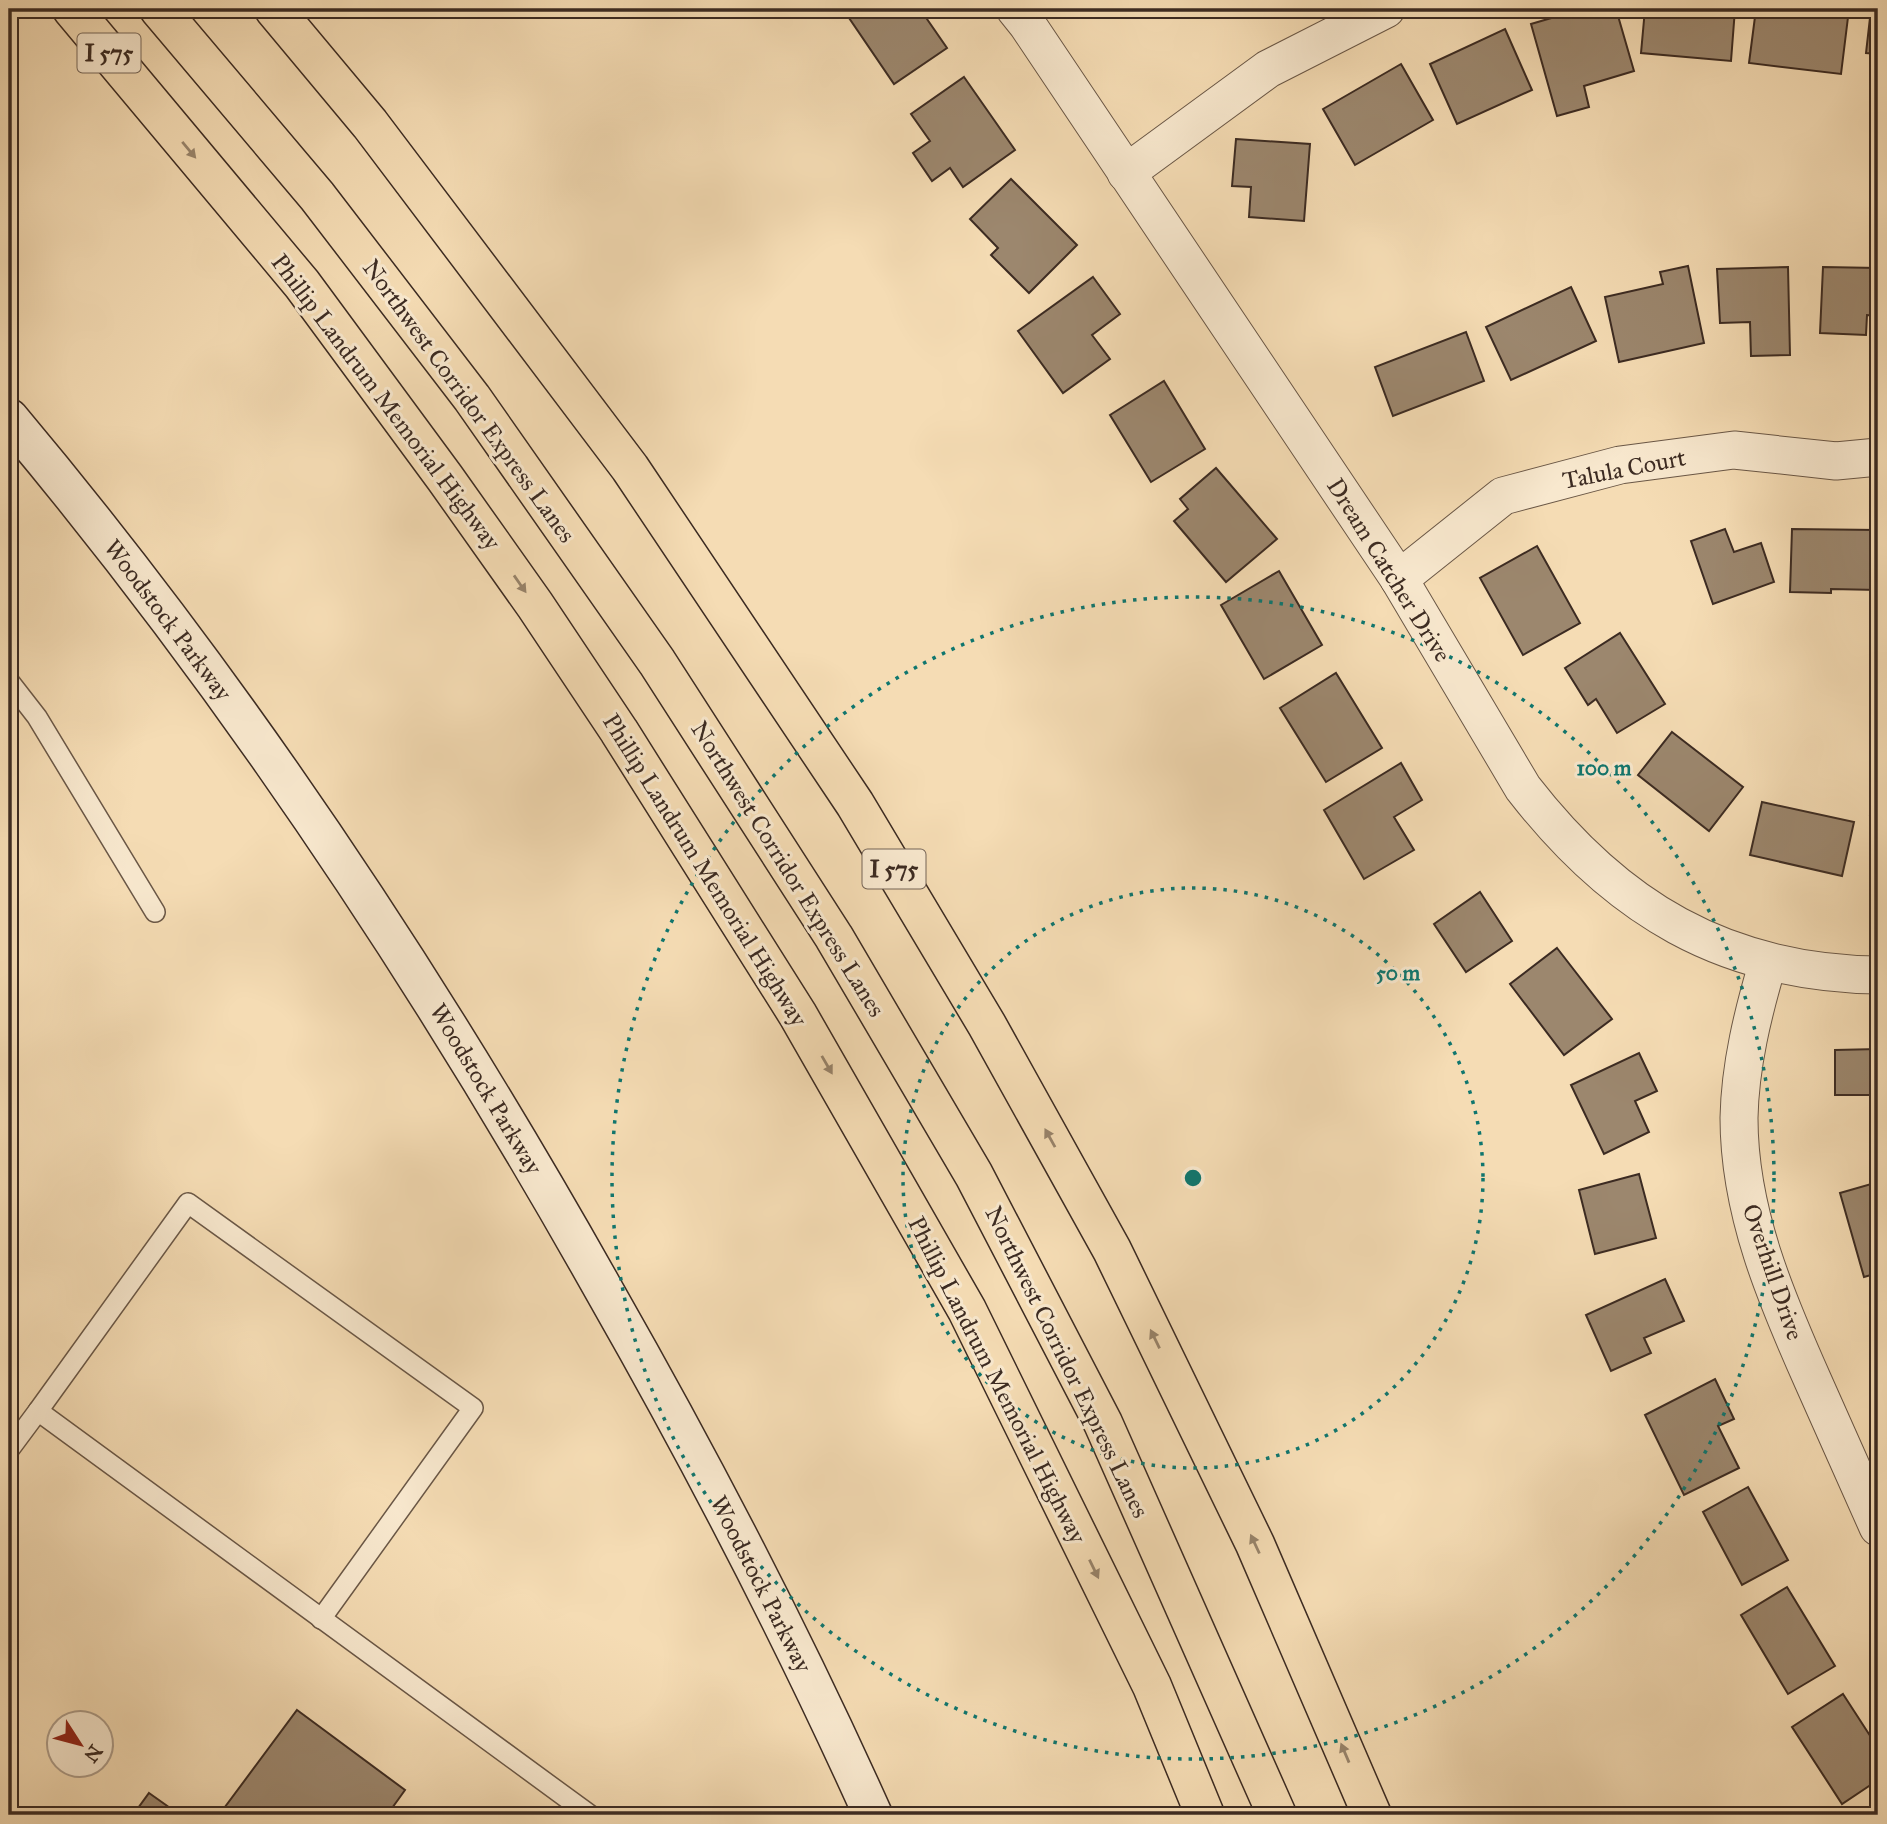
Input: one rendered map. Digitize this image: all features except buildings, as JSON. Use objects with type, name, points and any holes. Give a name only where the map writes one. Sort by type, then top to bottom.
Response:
[{"type":"highway","name":"Phillip Landrum Memorial Highway","points":[[72,9],[302,284],[445,478],[619,731],[798,1015],[967,1310],[1152,1686],[1205,1815]]},
{"type":"highway","name":"Northwest Corridor Express Lanes","points":[[159,9],[317,196],[472,398],[657,662],[834,937],[974,1175],[1103,1423],[1277,1815]]},
{"type":"highway","name":"I 575","points":[[274,9],[370,124],[630,467],[855,804],[988,1025],[1112,1250],[1255,1544],[1372,1815]]},
{"type":"main road","name":"Woodstock Parkway","points":[[9,418],[124,561],[210,674],[283,776],[386,929],[475,1069],[557,1206],[712,1486],[848,1758],[873,1815]]},
{"type":"street","name":"Dream Catcher Drive","points":[[1015,9],[1399,579],[1523,788],[1566,840],[1614,884],[1661,917],[1729,949],[1768,962],[1832,972],[1878,975]]},
{"type":"street","points":[[1126,173],[1268,69],[1386,9]]},
{"type":"street","name":"Talula Court","points":[[1399,579],[1503,496],[1620,465],[1734,450],[1836,461],[1878,457]]},
{"type":"street","name":"Overhill Drive","points":[[1768,962],[1755,1008],[1741,1080],[1741,1154],[1751,1216],[1780,1306],[1878,1527]]},
{"type":"lane","points":[[9,681],[37,717],[155,912]]},
{"type":"lane","points":[[9,1450],[188,1203],[473,1408],[321,1619]]},
{"type":"lane","points":[[38,1411],[590,1815]]}]
